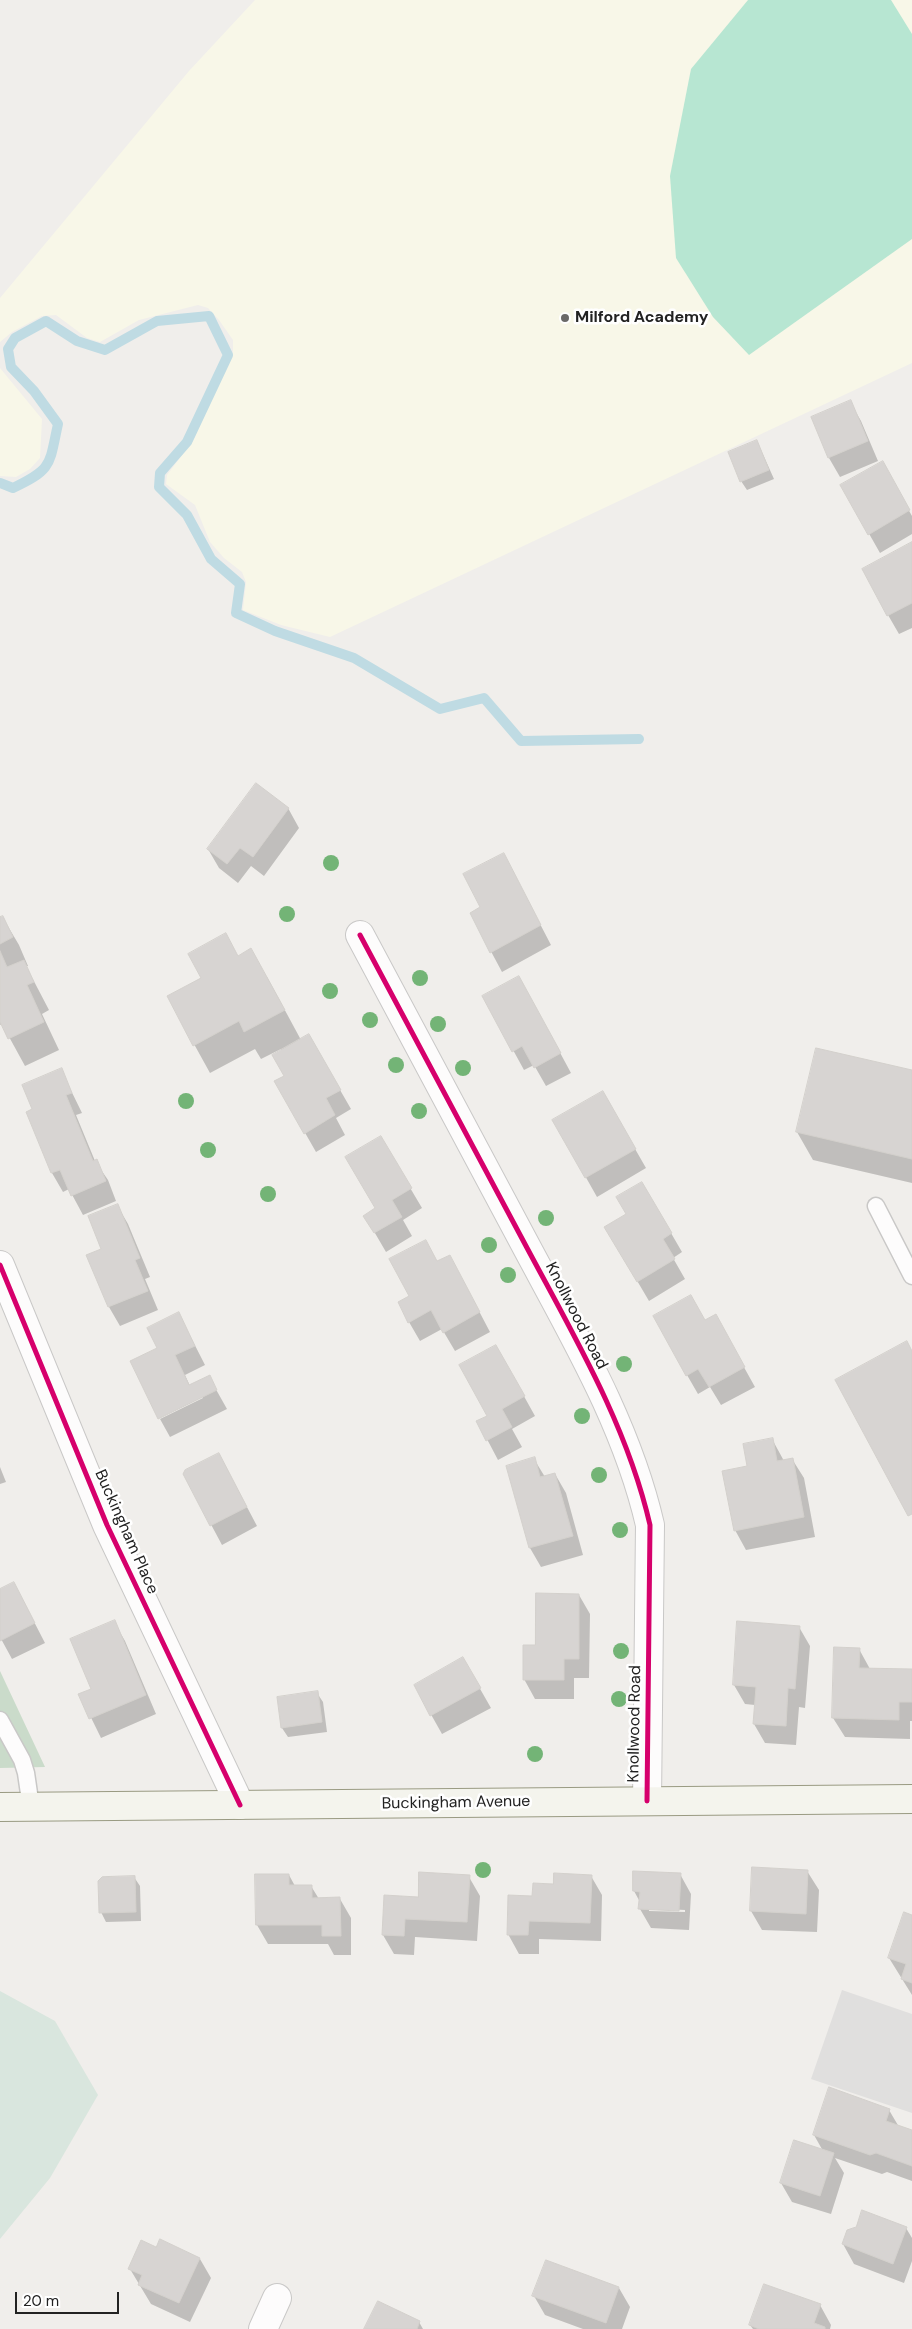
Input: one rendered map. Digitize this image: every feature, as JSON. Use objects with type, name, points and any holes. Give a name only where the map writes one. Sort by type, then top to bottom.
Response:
[{"type":"main road","name":"Buckingham Avenue","points":[[0,1807],[912,1798]]},
{"type":"street","name":"Knollwood Road","points":[[360,935],[579,1346],[625,1442],[641,1486],[650,1525],[647,1801]]},
{"type":"street","name":"Buckingham Place","points":[[0,1265],[107,1525],[240,1805]]},
{"type":"street","points":[[263,2329],[277,2298]]},
{"type":"lane","points":[[876,1206],[912,1276]]},
{"type":"lane","points":[[0,1720],[24,1766],[31,1807]]},
{"type":"shaded area","name":"Milford Academy","points":[[255,0],[912,0],[912,363],[330,637],[281,625],[243,610],[246,582],[242,572],[224,558],[210,542],[195,505],[166,484],[167,475],[193,441],[233,352],[233,340],[219,320],[208,308],[198,305],[139,320],[100,342],[87,338],[56,315],[42,316],[12,332],[0,342],[0,298],[189,71]]},
{"type":"shaded area","points":[[0,368],[42,419],[40,458],[30,469],[16,477],[0,476]]},
{"type":"shaded area","points":[[842,1990],[912,2014],[912,2113],[811,2079]]},
{"type":"shaded area","points":[[0,1991],[55,2021],[98,2095],[50,2178],[0,2239]]},
{"type":"green space","points":[[748,0],[891,0],[912,34],[912,239],[749,355],[713,317],[676,258],[670,176],[691,69]]},
{"type":"green space","points":[[0,1671],[45,1767],[0,1768]]},
{"type":"building","points":[[851,400],[868,441],[828,458],[811,417]]},
{"type":"building","points":[[757,440],[769,470],[740,482],[728,452]]},
{"type":"building","points":[[883,461],[910,510],[868,535],[840,485]]},
{"type":"building","points":[[912,542],[912,603],[887,616],[862,569]]},
{"type":"building","points":[[256,783],[289,808],[253,857],[240,848],[227,864],[207,849]]},
{"type":"building","points":[[504,853],[541,925],[490,953],[470,913],[480,907],[463,874]]},
{"type":"building","points":[[3,916],[13,937],[0,944],[0,917]]},
{"type":"building","points":[[226,933],[238,956],[251,948],[285,1010],[244,1032],[239,1021],[193,1046],[167,996],[201,978],[188,954]]},
{"type":"building","points":[[0,951],[7,967],[24,960],[34,982],[27,985],[44,1022],[8,1039],[0,1022]]},
{"type":"building","points":[[519,976],[561,1053],[534,1068],[522,1046],[512,1052],[482,996]]},
{"type":"building","points":[[309,1034],[341,1090],[326,1098],[335,1115],[304,1134],[274,1081],[284,1076],[272,1055]]},
{"type":"building","points":[[816,1048],[912,1070],[912,1159],[796,1132]]},
{"type":"building","points":[[62,1068],[72,1093],[66,1095],[93,1161],[97,1159],[106,1181],[71,1196],[60,1170],[51,1173],[26,1112],[32,1109],[22,1085]]},
{"type":"building","points":[[603,1091],[636,1149],[585,1178],[552,1120]]},
{"type":"building","points":[[381,1136],[412,1188],[392,1200],[402,1217],[374,1233],[363,1216],[375,1208],[345,1157]]},
{"type":"building","points":[[642,1182],[672,1233],[663,1239],[675,1259],[637,1282],[604,1227],[626,1214],[616,1197]]},
{"type":"building","points":[[118,1204],[140,1258],[135,1260],[148,1291],[108,1307],[86,1255],[101,1249],[88,1216]]},
{"type":"building","points":[[426,1240],[437,1261],[450,1255],[480,1312],[443,1333],[431,1310],[408,1323],[398,1302],[409,1296],[389,1259]]},
{"type":"building","points":[[691,1295],[705,1320],[716,1314],[745,1367],[709,1387],[698,1369],[686,1376],[653,1316]]},
{"type":"building","points":[[179,1312],[195,1346],[175,1355],[189,1385],[210,1375],[217,1390],[158,1419],[130,1361],[157,1348],[147,1328]]},
{"type":"building","points":[[907,1341],[912,1351],[912,1514],[908,1516],[835,1380]]},
{"type":"building","points":[[496,1345],[525,1396],[502,1409],[512,1427],[486,1441],[476,1421],[487,1416],[459,1365]]},
{"type":"building","points":[[773,1438],[777,1461],[793,1458],[804,1517],[734,1531],[722,1471],[747,1466],[743,1444]]},
{"type":"building","points":[[219,1453],[247,1507],[210,1526],[183,1474],[185,1470]]},
{"type":"building","points":[[535,1457],[540,1477],[555,1473],[573,1536],[529,1548],[506,1466]]},
{"type":"building","points":[[14,1582],[35,1623],[0,1641],[0,1589]]},
{"type":"building","points":[[536,1593],[579,1594],[579,1659],[564,1659],[564,1680],[523,1680],[523,1645],[535,1645]]},
{"type":"building","points":[[115,1620],[146,1695],[89,1719],[78,1694],[91,1689],[70,1639]]},
{"type":"building","points":[[737,1621],[800,1626],[795,1689],[788,1688],[786,1726],[753,1724],[756,1687],[733,1685]]},
{"type":"building","points":[[834,1647],[860,1648],[859,1668],[912,1669],[912,1702],[899,1702],[899,1720],[832,1718]]},
{"type":"building","points":[[463,1657],[481,1688],[430,1716],[414,1685]]},
{"type":"building","points":[[318,1691],[322,1722],[281,1728],[277,1697]]},
{"type":"building","points":[[752,1867],[808,1870],[806,1914],[750,1911]]},
{"type":"building","points":[[633,1871],[681,1873],[679,1911],[638,1909],[640,1892],[633,1891]]},
{"type":"building","points":[[419,1872],[470,1875],[467,1922],[405,1919],[404,1936],[382,1935],[384,1895],[418,1897]]},
{"type":"building","points":[[554,1873],[592,1875],[590,1923],[529,1921],[528,1935],[507,1935],[508,1895],[532,1896],[533,1883],[553,1884]]},
{"type":"building","points":[[255,1874],[289,1874],[289,1885],[312,1885],[312,1898],[340,1897],[341,1936],[322,1936],[322,1925],[256,1925]]},
{"type":"building","points":[[135,1876],[136,1912],[99,1913],[98,1881],[102,1877]]},
{"type":"building","points":[[904,1912],[912,1915],[912,1983],[901,1979],[906,1964],[888,1958]]},
{"type":"building","points":[[829,2087],[890,2109],[886,2121],[912,2130],[912,2166],[876,2153],[870,2155],[813,2135]]},
{"type":"building","points":[[794,2140],[834,2153],[820,2196],[780,2183]]},
{"type":"building","points":[[862,2210],[907,2227],[893,2264],[842,2244],[847,2230],[856,2227]]},
{"type":"building","points":[[160,2239],[200,2258],[179,2303],[138,2285],[142,2275],[128,2269],[141,2240],[156,2247]]},
{"type":"building","points":[[546,2260],[619,2287],[606,2323],[532,2296]]},
{"type":"building","points":[[764,2284],[821,2304],[814,2323],[825,2327],[825,2329],[759,2329],[749,2325]]},
{"type":"building","points":[[378,2301],[420,2321],[417,2329],[364,2329]]},
{"type":"waterway","points":[[0,483],[13,488],[36,476],[42,470],[47,464],[53,449],[58,424],[34,391],[11,367],[8,349],[15,338],[46,321],[77,341],[105,350],[157,321],[209,316],[228,355],[187,442],[160,473],[159,487],[187,515],[211,559],[240,584],[236,613],[275,631],[354,658],[440,709],[484,698],[521,741],[639,739]]},
{"type":"cycle path","points":[[360,935],[580,1347],[628,1452],[640,1488],[650,1525],[647,1801]]},
{"type":"cycle path","points":[[0,1265],[107,1525],[240,1805]]},
{"type":"place","name":"Milford Academy","points":[[565,318]]}]
